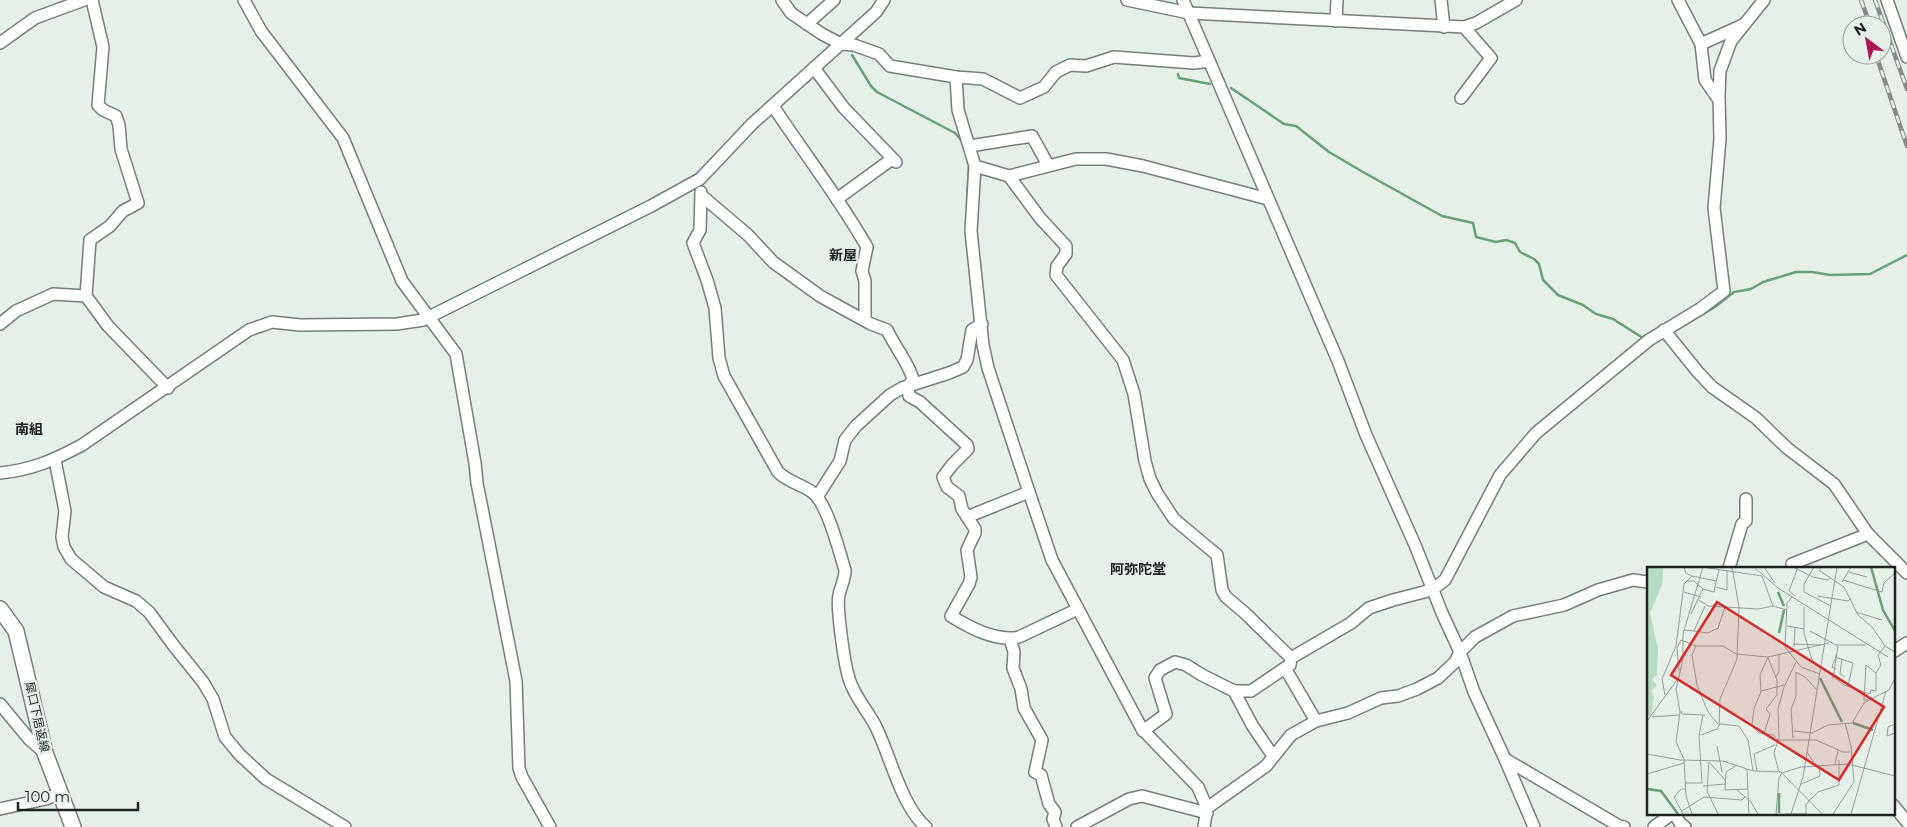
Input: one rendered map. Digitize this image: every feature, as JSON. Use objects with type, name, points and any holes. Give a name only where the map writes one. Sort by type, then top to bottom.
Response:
[{"type":"main road","name":"犀口下居返線","points":[[0,609],[16,631],[45,754],[73,827]]},
{"type":"street","points":[[0,43],[35,18],[84,0]]},
{"type":"street","points":[[92,0],[103,47],[98,105],[103,110],[116,116],[119,125],[121,149],[138,203],[123,211],[110,226],[90,240],[86,296],[108,326],[168,388]]},
{"type":"street","points":[[244,0],[261,31],[343,138],[402,282],[426,319],[456,354],[477,483],[516,681],[519,768],[522,777],[550,827]]},
{"type":"street","points":[[782,0],[791,13],[807,24],[841,44],[854,45],[879,54],[890,66],[983,80],[1020,98],[1044,88],[1056,72],[1070,65],[1086,66],[1114,57],[1194,63],[1209,62]]},
{"type":"street","points":[[807,24],[834,0]]},
{"type":"street","points":[[0,473],[23,471],[55,460],[82,445],[168,388],[250,330],[272,322],[300,324],[389,324],[426,319],[583,241],[700,179],[752,124],[876,12],[883,0]]},
{"type":"street","points":[[1127,0],[1189,13],[1444,27],[1464,27],[1476,23],[1500,4],[1516,0]]},
{"type":"street","points":[[1183,0],[1338,362],[1366,435],[1460,652],[1474,692],[1505,758],[1534,827]]},
{"type":"street","points":[[1336,21],[1337,0]]},
{"type":"street","points":[[1441,0],[1444,27]]},
{"type":"street","points":[[1678,0],[1701,44],[1705,80],[1719,100]]},
{"type":"street","points":[[1291,658],[1351,623],[1369,608],[1433,589],[1445,580],[1500,475],[1510,461],[1536,433],[1649,340],[1724,292],[1714,208],[1720,139],[1719,100],[1722,64],[1731,41],[1764,0]]},
{"type":"street","points":[[1887,0],[1907,57]]},
{"type":"street","points":[[1701,44],[1743,25]]},
{"type":"street","points":[[1461,98],[1490,58],[1464,27]]},
{"type":"street","points":[[814,68],[844,108],[894,161],[837,199]]},
{"type":"street","points":[[956,77],[958,110],[975,166],[971,231],[983,345],[988,368],[1029,492],[1052,560],[1144,731],[1198,787],[1207,810],[1204,827]]},
{"type":"street","points":[[773,106],[837,199],[867,247],[862,271],[865,281],[865,320]]},
{"type":"street","points":[[970,146],[1032,136],[1048,165]]},
{"type":"street","points":[[975,166],[1009,176],[1076,158],[1106,159],[1152,168],[1268,199]]},
{"type":"street","points":[[1009,176],[1040,218],[1066,246],[1066,254],[1057,266],[1056,275],[1123,360],[1134,394],[1145,461],[1157,493],[1174,519],[1218,555],[1222,590],[1226,597],[1291,658]]},
{"type":"street","points":[[700,179],[702,196],[700,230],[693,243],[715,308],[719,358],[724,376],[778,472],[817,496],[824,507],[845,570],[845,577],[838,596],[847,672],[851,686],[875,726],[906,800],[926,827]]},
{"type":"street","points":[[702,196],[748,235],[773,262],[836,306],[887,330],[899,354],[910,370],[913,379],[908,387],[909,396],[920,402],[967,445],[968,449],[952,464],[943,477],[947,487],[959,496],[962,509],[975,529],[967,550],[971,577],[951,616],[976,630],[1010,639],[1019,637],[1078,609]]},
{"type":"street","points":[[0,324],[16,311],[53,294],[86,296]]},
{"type":"street","points":[[817,496],[840,462],[845,440],[856,426],[890,395],[963,367],[967,360],[972,330],[982,324]]},
{"type":"street","points":[[1664,330],[1712,387],[1756,418],[1787,448],[1834,484],[1868,534],[1907,573]]},
{"type":"street","points":[[55,460],[65,511],[62,537],[64,547],[71,559],[104,587],[136,601],[150,612],[203,682],[213,699],[225,736],[240,755],[266,780],[345,827]]},
{"type":"street","points":[[967,517],[1029,492]]},
{"type":"street","points":[[1730,567],[1742,524],[1746,521],[1746,499]]},
{"type":"street","points":[[1793,567],[1792,564],[1868,534]]},
{"type":"street","points":[[1077,827],[1129,799],[1142,796],[1207,810],[1266,766],[1291,735],[1316,721],[1348,713],[1381,698],[1398,696],[1438,678],[1455,662],[1460,652],[1475,637],[1513,616],[1564,605],[1598,590],[1633,580],[1647,582]]},
{"type":"street","points":[[1010,639],[1014,652],[1013,668],[1021,689],[1024,708],[1042,740],[1035,772],[1041,775],[1049,804],[1055,812],[1053,819],[1056,827]]},
{"type":"street","points":[[1894,651],[1907,643]]},
{"type":"street","points":[[1144,731],[1166,714],[1155,678],[1160,670],[1175,662],[1186,665],[1202,676],[1234,691],[1251,691],[1290,665],[1291,658]]},
{"type":"street","points":[[1285,668],[1316,721]]},
{"type":"street","points":[[1234,691],[1252,725],[1274,756]]},
{"type":"street","points":[[0,704],[29,739],[45,754]]},
{"type":"street","points":[[1505,758],[1618,826],[1624,827]]},
{"type":"street","points":[[0,809],[46,799],[60,793]]},
{"type":"street","points":[[1894,806],[1907,822]]},
{"type":"street","points":[[1654,827],[1672,814]]},
{"type":"street","points":[[1674,814],[1685,827]]},
{"type":"waterway","points":[[852,55],[871,86],[877,92],[955,133],[962,141]]},
{"type":"waterway","points":[[1178,74],[1179,78],[1210,84]]},
{"type":"waterway","points":[[1231,88],[1284,124],[1296,126],[1329,152],[1363,172],[1442,216],[1473,223],[1476,237],[1496,242],[1506,240],[1515,243],[1520,252],[1534,259],[1539,264],[1543,280],[1558,295],[1583,305],[1596,314],[1613,319],[1643,338]]},
{"type":"waterway","points":[[967,202],[969,163]]},
{"type":"waterway","points":[[1671,333],[1715,307],[1734,292],[1751,289],[1763,282],[1796,272],[1830,275],[1870,274],[1907,255]]},
{"type":"railway","points":[[1861,0],[1866,15]]},
{"type":"railway","points":[[1875,0],[1907,89]]},
{"type":"railway","points":[[1879,65],[1907,146]]},
{"type":"district","name":"新屋","points":[[843,255]]},
{"type":"district","name":"南組","points":[[29,429]]},
{"type":"district","name":"阿弥陀堂","points":[[1138,569]]}]
